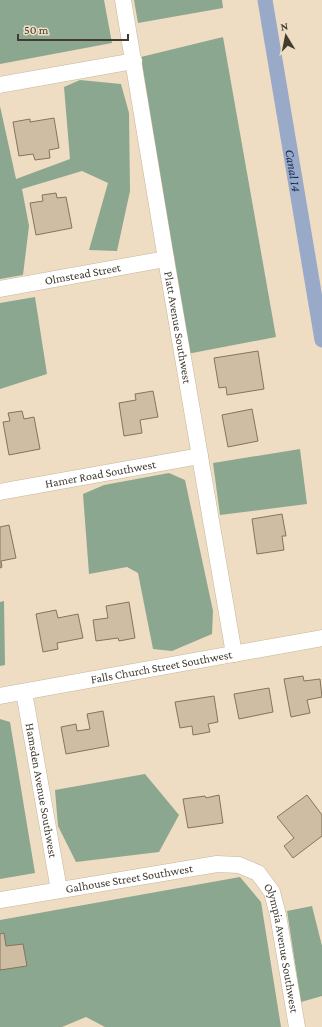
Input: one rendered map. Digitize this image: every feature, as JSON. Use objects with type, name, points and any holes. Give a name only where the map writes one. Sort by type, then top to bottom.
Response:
[{"type":"street","name":"Platt Avenue Southwest","points":[[123,0],[234,654]]},
{"type":"street","points":[[0,85],[134,61]]},
{"type":"street","name":"Olmstead Street","points":[[0,289],[166,259]]},
{"type":"street","name":"Hamer Road Southwest","points":[[0,492],[200,456]]},
{"type":"street","name":"Falls Church Street Southwest","points":[[0,696],[322,638]]},
{"type":"street","name":"Hamsden Avenue Southwest","points":[[24,692],[59,890]]},
{"type":"street","name":"Galhouse Street Southwest","points":[[0,900],[217,864],[239,865],[258,873]]},
{"type":"street","name":"Olympia Avenue Southwest","points":[[258,873],[272,892],[278,915],[297,1027]]},
{"type":"green space","points":[[0,0],[104,0],[112,43],[0,64]]},
{"type":"green space","points":[[134,0],[222,0],[223,8],[138,23]]},
{"type":"green space","points":[[223,37],[276,337],[187,354],[141,57]]},
{"type":"green space","points":[[80,80],[121,84],[129,113],[130,191],[117,251],[89,250],[108,183],[82,171],[22,189],[29,226],[23,275],[0,279],[0,106],[16,179],[70,159],[64,87]]},
{"type":"green space","points":[[35,297],[47,374],[0,389],[0,303]]},
{"type":"green space","points":[[300,449],[307,504],[220,515],[213,463]]},
{"type":"green space","points":[[169,473],[185,480],[213,611],[212,634],[172,651],[153,649],[138,573],[127,567],[89,574],[83,494],[104,485]]},
{"type":"green space","points":[[4,601],[5,665],[0,666],[0,602]]},
{"type":"green space","points":[[0,719],[10,722],[35,873],[0,879]]},
{"type":"green space","points":[[145,774],[179,815],[159,852],[76,862],[58,826],[55,790]]},
{"type":"green space","points":[[240,877],[261,902],[281,1027],[105,1027],[86,1017],[62,1027],[0,1027],[0,920]]},
{"type":"green space","points":[[312,906],[322,946],[322,996],[301,1002],[287,911]]},
{"type":"building","points":[[54,118],[59,148],[49,150],[50,158],[35,160],[33,154],[19,156],[13,122],[30,119],[30,122]]},
{"type":"building","points":[[56,193],[57,198],[66,197],[72,228],[36,235],[30,203],[43,201],[42,195]]},
{"type":"building","points":[[258,351],[264,389],[227,395],[226,387],[219,388],[214,358]]},
{"type":"building","points":[[153,391],[158,417],[140,420],[142,433],[124,436],[119,403],[136,400],[135,394]]},
{"type":"building","points":[[252,409],[258,441],[228,447],[222,415]]},
{"type":"building","points":[[22,411],[24,419],[34,417],[40,449],[9,455],[3,422],[10,421],[8,413]]},
{"type":"building","points":[[282,514],[286,536],[282,536],[284,550],[257,554],[252,519]]},
{"type":"building","points":[[9,525],[16,558],[1,561],[2,567],[0,568],[0,527]]},
{"type":"building","points":[[129,602],[135,638],[119,641],[118,638],[96,641],[93,620],[108,618],[106,606]]},
{"type":"building","points":[[56,610],[58,618],[78,614],[83,638],[57,643],[58,649],[43,652],[36,614]]},
{"type":"building","points":[[303,676],[304,681],[320,679],[322,697],[307,700],[310,713],[291,717],[284,679]]},
{"type":"building","points":[[269,688],[273,712],[239,719],[234,694]]},
{"type":"building","points":[[214,696],[218,722],[208,724],[210,732],[193,735],[192,726],[180,728],[175,702]]},
{"type":"building","points":[[103,711],[109,746],[66,754],[61,727],[76,724],[77,731],[90,729],[87,714]]},
{"type":"building","points":[[219,795],[223,823],[188,828],[183,799],[205,796],[206,798]]},
{"type":"building","points":[[307,795],[322,815],[322,836],[293,858],[284,846],[294,838],[277,817]]},
{"type":"building","points":[[4,933],[6,946],[23,944],[27,966],[0,970],[0,934]]},
{"type":"waterway","name":"Canal 14","points":[[265,0],[322,340]]}]
